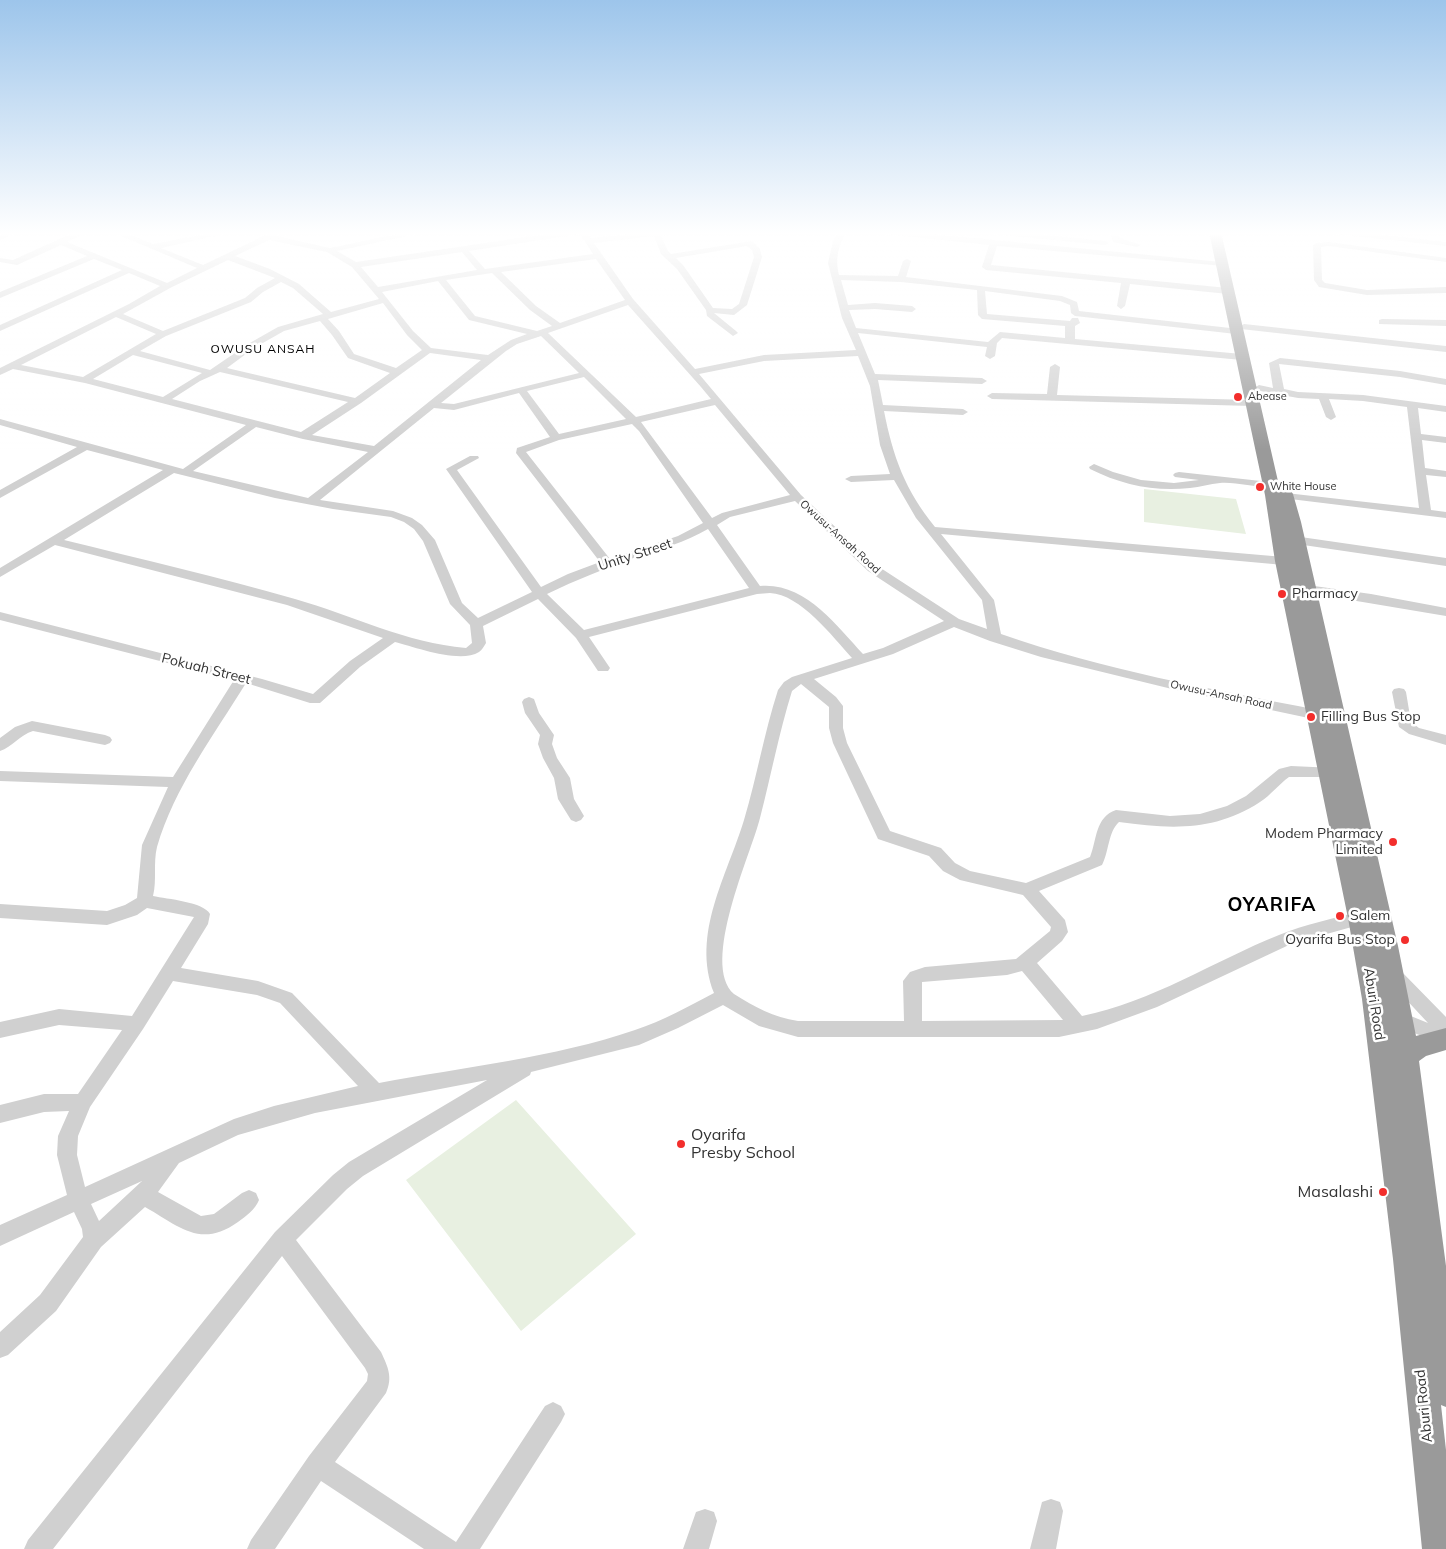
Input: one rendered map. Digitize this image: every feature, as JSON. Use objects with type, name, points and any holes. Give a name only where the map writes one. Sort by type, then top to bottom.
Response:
[{"type":"highway","name":"Aburi Road","points":[[1234,304],[1240,329],[1263,394],[1287,547],[1318,715],[1360,918],[1374,999],[1408,1259],[1440,1549]]},
{"type":"highway","name":"Aburi Road","points":[[1240,329],[1242,357],[1263,394]]},
{"type":"highway","name":"Aburi Road","points":[[1287,547],[1307,589],[1392,972],[1401,1022],[1441,1313],[1446,1391]]},
{"type":"highway","points":[[1405,1056],[1418,1046],[1443,1032]]},
{"type":"street","points":[[0,328],[53,304]]},
{"type":"street","points":[[0,372],[134,304]]},
{"type":"street","points":[[85,380],[163,334],[237,304]]},
{"type":"street","points":[[314,304],[336,333],[350,356],[398,372]]},
{"type":"street","points":[[163,400],[197,379],[215,371],[276,331],[369,304]]},
{"type":"street","points":[[388,304],[410,334],[428,350],[489,358]]},
{"type":"street","points":[[461,304],[472,318],[540,333],[634,419],[757,590]]},
{"type":"street","points":[[528,304],[544,318],[559,326]]},
{"type":"street","points":[[310,502],[433,405],[489,358],[514,342],[621,304]]},
{"type":"street","name":"Owusu-Ansah Road","points":[[633,304],[797,497],[872,568],[954,622],[996,638],[1081,664],[1318,715]]},
{"type":"street","points":[[706,304],[710,310],[710,314],[733,332]]},
{"type":"street","points":[[710,310],[734,312],[742,304]]},
{"type":"street","points":[[843,304],[872,377],[880,408],[885,445],[897,476],[920,516],[988,600],[996,638]]},
{"type":"street","points":[[982,304],[982,315],[985,317],[1070,324],[1075,322],[1074,304]]},
{"type":"street","points":[[844,308],[875,306],[912,309]]},
{"type":"street","points":[[1075,313],[1446,349]]},
{"type":"street","points":[[116,314],[163,334]]},
{"type":"street","points":[[1382,322],[1446,323]]},
{"type":"street","points":[[1070,324],[1070,341]]},
{"type":"street","points":[[852,330],[992,345]]},
{"type":"street","points":[[990,356],[994,338],[1000,335],[1242,357]]},
{"type":"street","points":[[303,436],[357,401],[428,350]]},
{"type":"street","points":[[131,352],[357,401]]},
{"type":"street","points":[[692,372],[764,358],[862,353]]},
{"type":"street","points":[[1263,394],[1274,363],[1280,361],[1400,374],[1446,382]]},
{"type":"street","points":[[11,366],[85,380],[303,436],[376,450]]},
{"type":"street","points":[[1052,397],[1055,367]]},
{"type":"street","points":[[433,405],[454,407],[586,374]]},
{"type":"street","points":[[872,377],[982,381]]},
{"type":"street","points":[[521,389],[556,438]]},
{"type":"street","points":[[992,396],[1263,394],[1349,397],[1446,409]]},
{"type":"street","points":[[1323,397],[1331,417]]},
{"type":"street","points":[[607,563],[520,452],[524,447],[556,438],[717,401]]},
{"type":"street","points":[[1412,404],[1414,436],[1425,511]]},
{"type":"street","points":[[880,408],[963,412]]},
{"type":"street","points":[[0,422],[185,472],[310,502],[393,514],[408,520],[418,527],[429,540],[456,604],[476,624],[479,643],[475,649],[467,652],[440,650],[392,637],[292,602],[55,541]]},
{"type":"street","points":[[185,472],[255,423]]},
{"type":"street","points":[[0,433],[14,426]]},
{"type":"street","points":[[1414,436],[1446,440]]},
{"type":"street","points":[[0,495],[86,446]]},
{"type":"street","points":[[474,458],[451,469],[538,592],[581,635],[603,668]]},
{"type":"street","points":[[1094,467],[1118,479],[1165,487],[1195,485],[1224,479]]},
{"type":"street","points":[[0,574],[173,469]]},
{"type":"street","points":[[1420,471],[1446,474]]},
{"type":"street","points":[[1179,475],[1224,479],[1278,490],[1446,515]]},
{"type":"street","points":[[851,479],[897,476]]},
{"type":"street","name":"Unity Street","points":[[476,624],[538,592],[607,563],[682,539],[710,523],[740,510],[797,497]]},
{"type":"street","points":[[933,530],[1230,555],[1287,547],[1446,562]]},
{"type":"street","points":[[581,635],[757,590],[775,589],[789,593],[808,606],[861,660]]},
{"type":"street","points":[[1307,589],[1389,601],[1446,612]]},
{"type":"street","name":"Pokuah Street","points":[[0,616],[242,678],[314,700],[355,664],[392,637]]},
{"type":"street","points":[[954,622],[888,651],[804,678],[788,685],[784,690],[750,825],[723,904],[715,948],[716,976],[725,996],[752,1016],[774,1025],[798,1029],[1059,1029],[1152,1002],[1286,939],[1360,918]]},
{"type":"street","points":[[0,912],[107,918],[131,910],[144,901],[147,894],[150,846],[177,782],[242,678]]},
{"type":"street","points":[[804,678],[836,706],[836,728],[840,743],[884,835],[935,852],[949,867],[966,876],[1029,890],[1059,925],[1060,929],[1056,936],[1025,962],[1007,968],[924,974],[916,977],[912,981],[913,1029]]},
{"type":"street","points":[[1399,692],[1404,724],[1414,731],[1446,740]]},
{"type":"street","points":[[529,702],[532,713],[547,734],[545,744],[550,758],[562,778],[566,798],[576,816]]},
{"type":"street","points":[[0,746],[20,730],[32,726],[105,740]]},
{"type":"street","points":[[1029,890],[1031,886],[1096,861],[1100,855],[1107,824],[1110,819],[1116,816],[1180,824],[1196,822],[1211,818],[1251,801],[1284,773],[1290,771],[1330,772]]},
{"type":"street","points":[[0,776],[105,778],[177,782]]},
{"type":"street","points":[[94,1240],[92,1228],[78,1199],[67,1155],[68,1136],[83,1102],[136,1024],[202,919],[202,914],[196,911],[144,901]]},
{"type":"street","points":[[1025,962],[1078,1025]]},
{"type":"street","points":[[1392,972],[1443,1032]]},
{"type":"street","points":[[168,973],[258,988],[286,998],[375,1091]]},
{"type":"street","points":[[0,1236],[234,1128],[262,1118],[375,1091],[531,1064],[612,1045],[641,1036],[725,996]]},
{"type":"street","points":[[1374,999],[1401,1022],[1443,1032]]},
{"type":"street","points":[[0,1030],[60,1017],[136,1024]]},
{"type":"street","points":[[37,1549],[282,1239],[340,1182],[356,1169],[531,1064]]},
{"type":"street","points":[[0,1114],[44,1103],[83,1102]]},
{"type":"street","points":[[0,1347],[48,1303],[94,1240],[143,1195],[174,1156]]},
{"type":"street","points":[[143,1195],[199,1226],[207,1226],[224,1221],[250,1200]]},
{"type":"street","points":[[260,1549],[318,1465],[378,1385],[379,1373],[373,1360],[282,1239]]},
{"type":"street","points":[[465,1549],[554,1414]]},
{"type":"street","points":[[318,1465],[446,1549]]},
{"type":"street","points":[[1043,1549],[1051,1511]]},
{"type":"street","points":[[696,1549],[705,1521]]},
{"type":"green space","points":[[1144,489],[1236,499],[1246,534],[1144,522]]},
{"type":"green space","points":[[516,1100],[636,1234],[521,1331],[406,1180]]},
{"type":"place","name":"Abease","points":[[1238,397]]},
{"type":"place","name":"White House","points":[[1260,487]]},
{"type":"place","name":"Pharmacy","points":[[1282,594]]},
{"type":"place","name":"Filling Bus Stop","points":[[1311,717]]},
{"type":"place","name":"Modem Pharmacy Limited","points":[[1393,842]]},
{"type":"place","name":"Salem","points":[[1340,916]]},
{"type":"place","name":"Oyarifa Bus Stop","points":[[1405,940]]},
{"type":"place","name":"Oyarifa Presby School","points":[[681,1144]]},
{"type":"place","name":"Masalashi","points":[[1383,1192]]},
{"type":"district","name":"OWUSU ANSAH","points":[[263,349]]},
{"type":"district","name":"OYARIFA","points":[[1272,905]]}]
